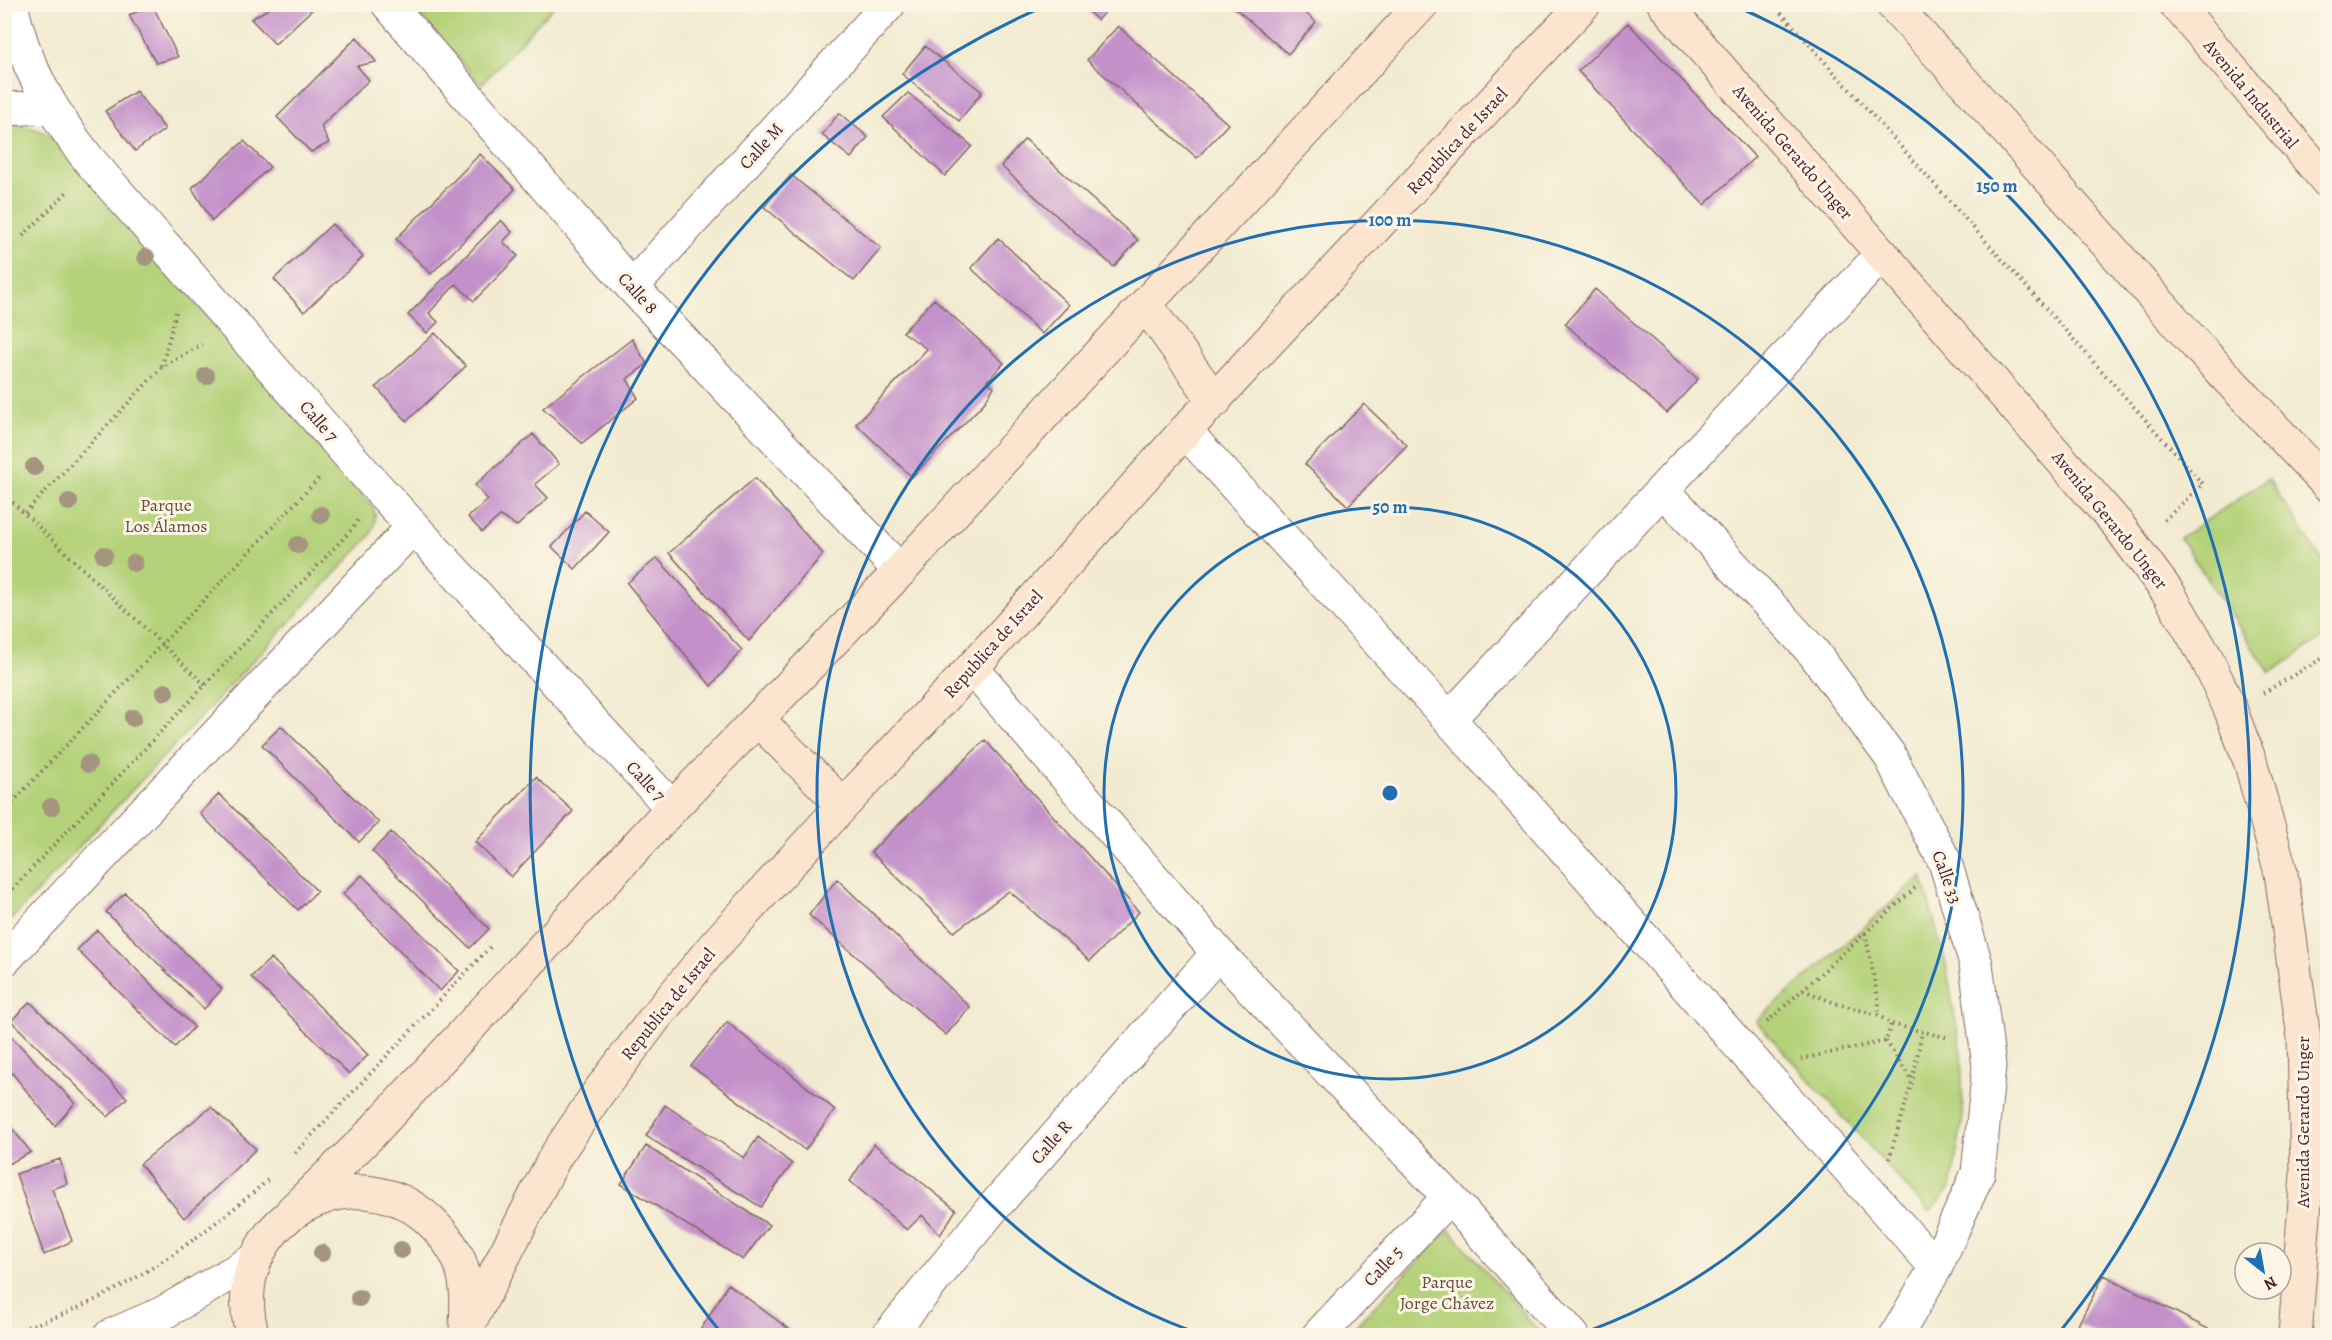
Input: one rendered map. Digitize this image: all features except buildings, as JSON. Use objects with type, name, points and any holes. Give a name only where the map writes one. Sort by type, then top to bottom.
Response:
[{"type":"street","name":"Calle 7","points":[[11,4],[17,33],[50,107],[89,160],[413,527],[672,808]]},
{"type":"street","name":"Calle 8","points":[[388,4],[632,287],[900,571]]},
{"type":"street","name":"Calle M","points":[[632,287],[889,4]]},
{"type":"street","points":[[253,1335],[248,1320],[247,1289],[254,1260],[270,1233],[366,1139],[672,808],[900,571],[1422,4]]},
{"type":"street","name":"Republica de Israel","points":[[465,1333],[555,1157],[598,1093],[715,945],[972,668],[1185,431],[1584,4]]},
{"type":"street","name":"Avenida Gerardo Unger","points":[[1664,4],[2118,525],[2169,594],[2206,659],[2231,711],[2251,764],[2281,873],[2304,1038],[2307,1174],[2295,1335]]},
{"type":"street","points":[[1892,4],[1964,82],[2198,347],[2328,484]]},
{"type":"street","name":"Avenida Industrial","points":[[2176,4],[2328,182]]},
{"type":"street","points":[[4,109],[50,107]]},
{"type":"street","points":[[1449,719],[1882,254]]},
{"type":"street","points":[[1146,305],[1215,400]]},
{"type":"street","points":[[1185,431],[1449,719],[1936,1267]]},
{"type":"street","name":"Calle 33","points":[[1663,490],[1813,652],[1890,756],[1944,862],[1976,964],[1989,1066],[1978,1173],[1936,1267],[1896,1335]]},
{"type":"street","points":[[4,960],[413,527]]},
{"type":"street","points":[[972,668],[1218,953],[1449,1197],[1573,1335]]},
{"type":"street","points":[[758,720],[843,805]]},
{"type":"street","name":"Calle R","points":[[888,1335],[991,1210],[1218,953]]},
{"type":"street","points":[[292,1211],[324,1196],[359,1191],[394,1197],[425,1214],[449,1240],[464,1272],[465,1333]]},
{"type":"street","name":"Calle 5","points":[[1318,1335],[1449,1197]]},
{"type":"street","points":[[110,1335],[163,1313],[254,1260]]},
{"type":"path","points":[[1773,4],[2203,484],[2156,529]]},
{"type":"path","points":[[23,236],[73,186]]},
{"type":"path","points":[[162,367],[178,303]]},
{"type":"path","points":[[24,513],[162,367],[211,339]]},
{"type":"path","points":[[4,811],[328,469]]},
{"type":"path","points":[[4,494],[205,685]]},
{"type":"path","points":[[4,898],[354,527],[360,516]]},
{"type":"path","points":[[2231,711],[2328,656]]},
{"type":"path","points":[[1765,1024],[1921,883]]},
{"type":"path","points":[[1865,933],[1879,1003],[1878,1015]]},
{"type":"path","points":[[288,1160],[500,936]]},
{"type":"path","points":[[1803,990],[1834,1004],[1878,1015],[1891,1024],[1956,1040]]},
{"type":"path","points":[[1891,1024],[1886,1041],[1912,1082]]},
{"type":"path","points":[[1888,1163],[1912,1082],[1922,1032]]},
{"type":"path","points":[[1796,1060],[1886,1041]]},
{"type":"path","points":[[4,1333],[78,1308],[123,1286],[201,1235],[272,1176]]},
{"type":"green space","points":[[411,5],[555,5],[481,85]]},
{"type":"green space","name":"Parque Los Álamos","points":[[4,125],[34,128],[54,138],[373,507],[375,519],[370,536],[5,926]]},
{"type":"green space","points":[[2268,479],[2327,568],[2327,635],[2270,673],[2180,538]]},
{"type":"green space","points":[[1922,876],[1946,965],[1961,1053],[1963,1115],[1951,1188],[1929,1212],[1756,1021]]},
{"type":"green space","name":"Parque Jorge Chávez","points":[[1449,1229],[1542,1335],[1347,1335]]}]
